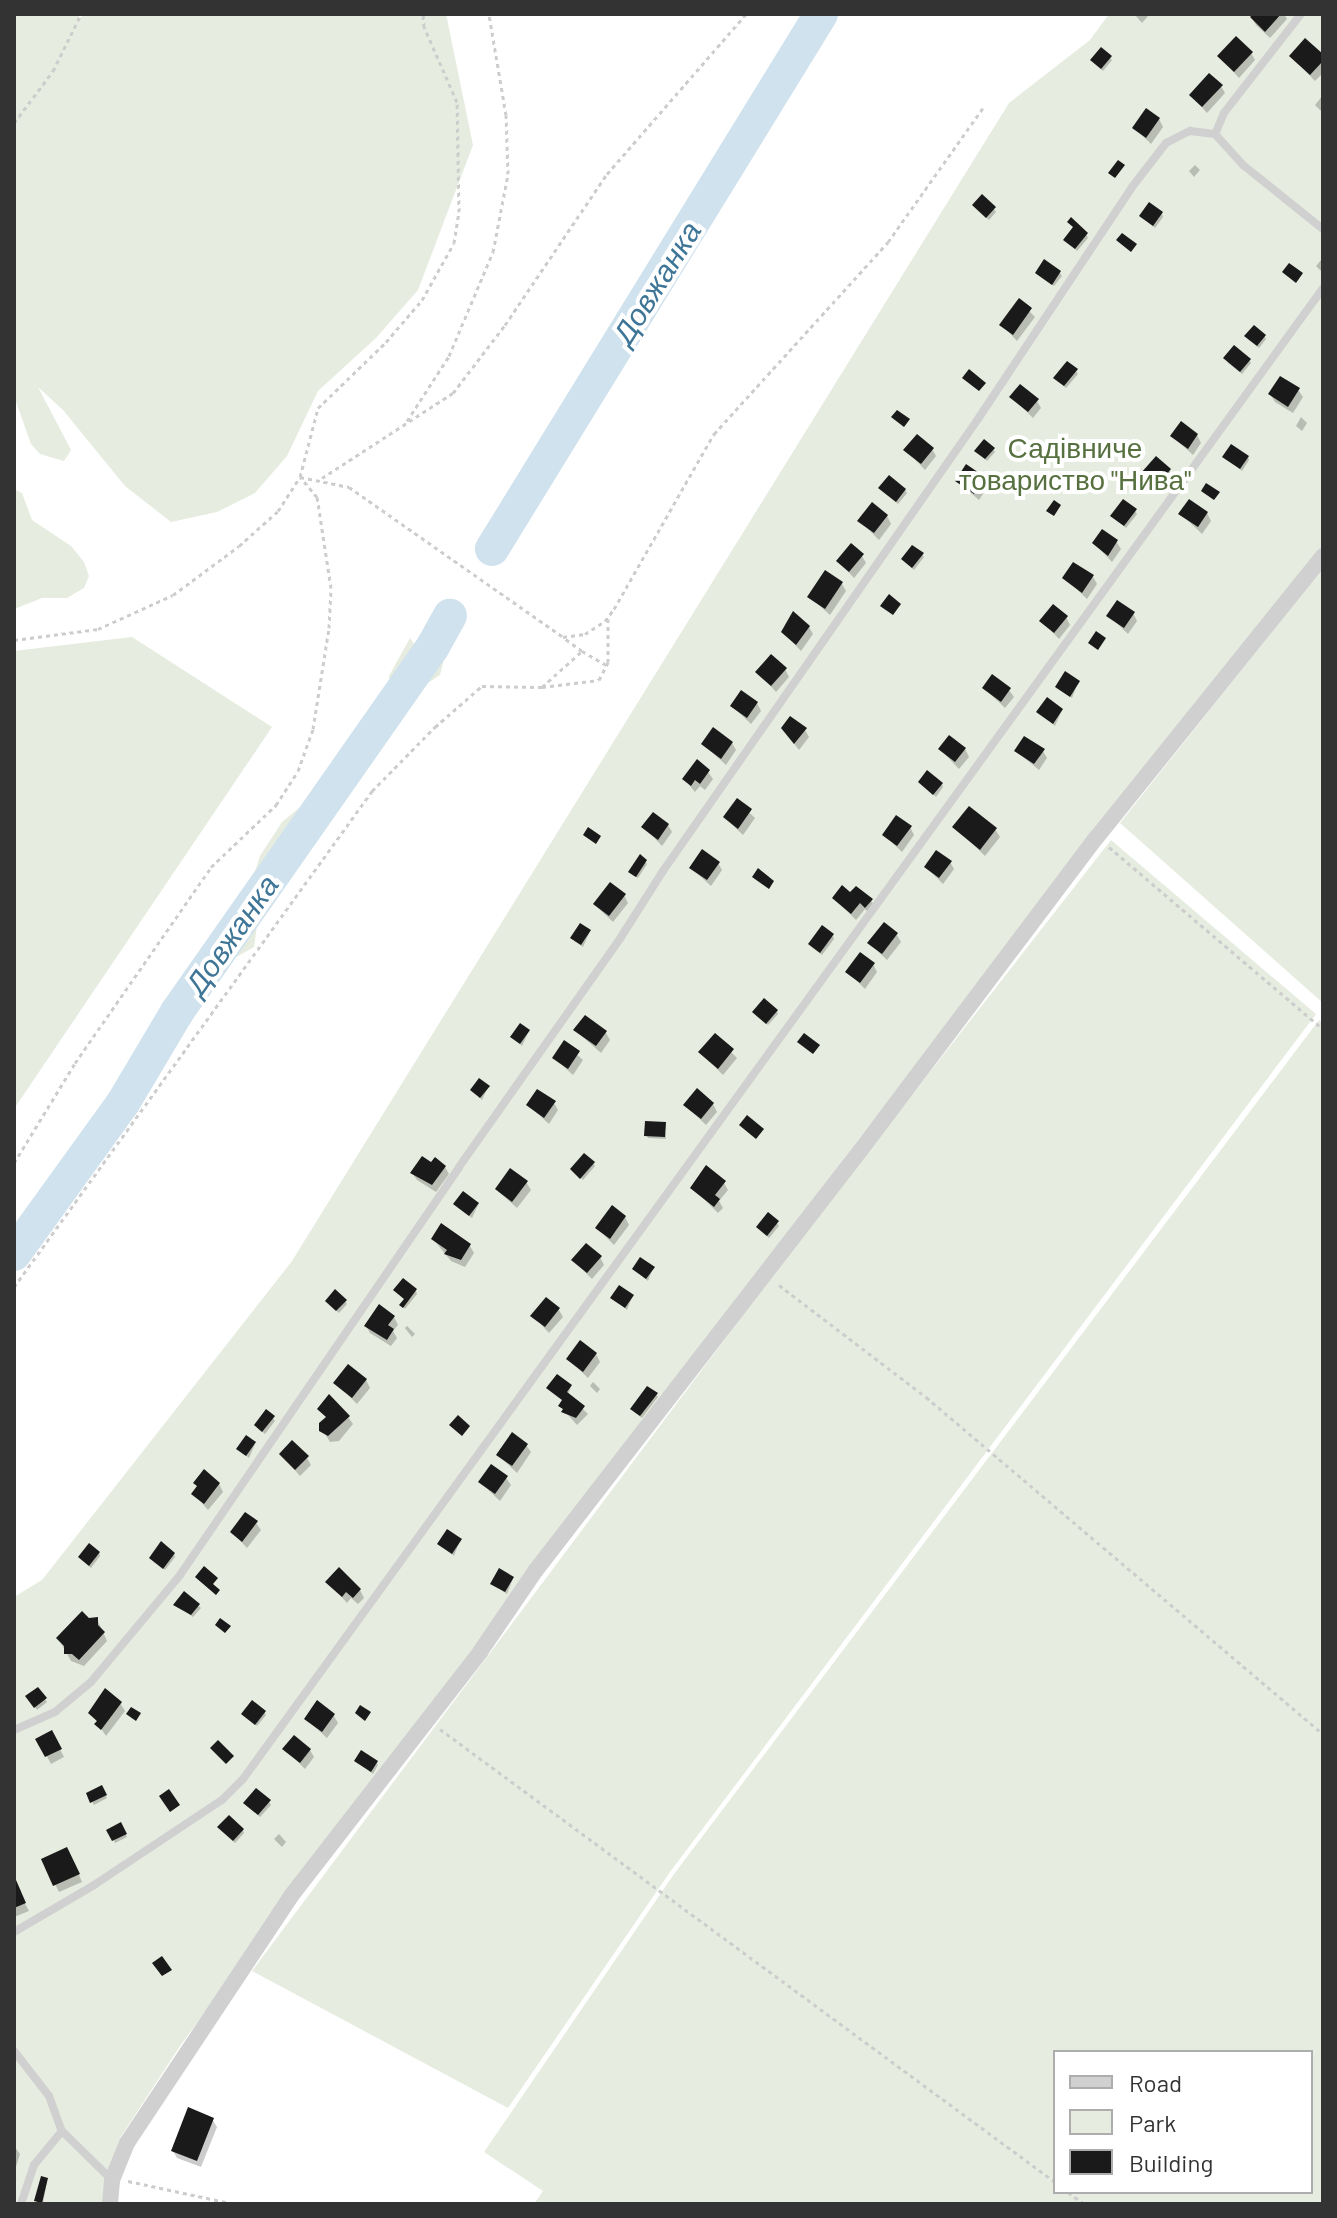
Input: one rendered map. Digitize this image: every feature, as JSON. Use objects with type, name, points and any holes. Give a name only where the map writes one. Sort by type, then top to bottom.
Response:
[{"type":"street","points":[[110,2204],[112,2180],[135,2129],[291,1896],[480,1652],[536,1570],[763,1273],[826,1196],[1097,837],[1323,556]]},
{"type":"lane","points":[[1215,134],[1224,113],[1301,14]]},
{"type":"lane","points":[[14,1730],[55,1712],[91,1682],[180,1575],[459,1167],[621,937],[663,871],[978,419],[1132,187],[1166,143],[1190,131],[1215,134],[1243,165],[1323,229]]},
{"type":"lane","points":[[14,1932],[94,1885],[222,1800],[243,1779],[1323,288]]},
{"type":"lane","points":[[14,2051],[49,2096],[62,2131],[112,2180]]},
{"type":"lane","points":[[21,2204],[34,2165],[62,2131]]},
{"type":"path","points":[[14,123],[53,71],[81,14]]},
{"type":"path","points":[[14,640],[98,629],[173,595],[249,537],[278,511],[300,477],[318,408],[386,342],[422,300],[454,243],[459,212],[457,102],[424,27],[423,14]]},
{"type":"path","points":[[404,424],[449,356],[493,252],[508,174],[506,115],[489,14]]},
{"type":"path","points":[[320,479],[453,393],[505,325],[607,174],[746,14]]},
{"type":"path","points":[[563,637],[585,634],[608,618],[714,434],[888,242],[983,108]]},
{"type":"path","points":[[300,477],[349,487],[606,665]]},
{"type":"path","points":[[14,1163],[75,1063],[211,867],[276,805],[298,771],[313,729],[329,628],[331,588],[317,497],[300,477]]},
{"type":"path","points":[[14,1287],[372,791],[435,727],[482,686],[542,687],[599,680],[606,665],[608,618]]},
{"type":"path","points":[[542,687],[582,651]]},
{"type":"path","points":[[1097,837],[1323,1029]]},
{"type":"path","points":[[763,1273],[926,1397],[1323,1734]]},
{"type":"path","points":[[427,1719],[1053,2181]]},
{"type":"path","points":[[112,2180],[134,2181],[234,2204]]},
{"type":"green space","points":[[14,14],[79,14],[78,21],[84,14],[446,14],[473,145],[418,290],[376,338],[318,391],[287,456],[255,493],[217,512],[171,522],[125,486],[63,410],[38,387],[71,450],[64,461],[40,454],[31,444],[14,396]]},
{"type":"green space","name":"Садівниче товариство \"Нива\"","points":[[1109,14],[1323,14],[1323,545],[861,1136],[406,1737],[180,2046],[120,2138],[104,2204],[14,2204],[14,1597],[42,1580],[292,1261],[1009,103],[1090,40]]},
{"type":"green space","points":[[14,489],[22,493],[32,520],[71,546],[84,562],[89,576],[84,588],[67,598],[42,598],[14,609]]},
{"type":"green space","points":[[1323,567],[1323,1003],[1120,823]]},
{"type":"green space","points":[[132,637],[272,727],[14,1109],[14,651]]},
{"type":"green space","points":[[410,638],[419,651],[413,669],[401,683],[391,685],[389,676]]},
{"type":"green space","points":[[436,654],[444,659],[440,675],[417,690],[413,677]]},
{"type":"green space","points":[[305,803],[315,803],[322,816],[318,838],[303,852],[287,884],[259,911],[254,947],[222,965],[214,991],[200,994],[196,982],[215,955],[212,941],[215,929],[224,919],[250,911],[249,890],[260,856],[282,822]]},
{"type":"green space","points":[[1111,840],[1316,1014],[670,1872],[508,2108],[252,1971],[802,1236]]},
{"type":"green space","points":[[1319,1020],[1323,1023],[1323,2204],[534,2204],[543,2191],[484,2152],[674,1874]]},
{"type":"building","points":[[1253,14],[1281,14],[1265,32],[1250,17]]},
{"type":"building","points":[[1236,36],[1253,52],[1234,72],[1217,56]]},
{"type":"building","points":[[1305,38],[1323,54],[1323,61],[1310,75],[1289,56]]},
{"type":"building","points":[[1101,47],[1112,56],[1101,69],[1090,60]]},
{"type":"building","points":[[1209,73],[1223,85],[1202,107],[1189,95]]},
{"type":"building","points":[[1146,108],[1160,118],[1146,138],[1132,128]]},
{"type":"building","points":[[1118,160],[1125,165],[1115,178],[1108,173]]},
{"type":"building","points":[[982,194],[996,207],[986,218],[972,205]]},
{"type":"building","points":[[1149,202],[1163,212],[1153,226],[1139,216]]},
{"type":"building","points":[[1071,217],[1088,233],[1075,249],[1063,240],[1073,227],[1067,222]]},
{"type":"building","points":[[1122,233],[1137,244],[1131,252],[1116,240]]},
{"type":"building","points":[[1044,259],[1061,271],[1052,285],[1035,273]]},
{"type":"building","points":[[1289,263],[1303,273],[1296,283],[1282,272]]},
{"type":"building","points":[[1019,298],[1032,308],[1013,335],[999,325]]},
{"type":"building","points":[[1254,325],[1266,335],[1257,346],[1244,336]]},
{"type":"building","points":[[1234,345],[1251,359],[1240,372],[1223,358]]},
{"type":"building","points":[[1067,361],[1078,369],[1064,386],[1053,378]]},
{"type":"building","points":[[969,369],[986,383],[979,391],[962,378]]},
{"type":"building","points":[[1280,376],[1300,388],[1288,407],[1268,394]]},
{"type":"building","points":[[1020,384],[1039,399],[1028,412],[1009,397]]},
{"type":"building","points":[[897,410],[910,419],[904,427],[891,417]]},
{"type":"building","points":[[1181,421],[1198,434],[1188,449],[1170,436]]},
{"type":"building","points":[[917,434],[934,448],[921,464],[903,450]]},
{"type":"building","points":[[984,439],[995,448],[985,459],[974,451]]},
{"type":"building","points":[[1231,444],[1249,456],[1240,469],[1222,457]]},
{"type":"building","points":[[1156,456],[1171,469],[1157,486],[1141,473]]},
{"type":"building","points":[[966,464],[985,477],[974,494],[955,481]]},
{"type":"building","points":[[889,475],[906,489],[896,502],[878,488]]},
{"type":"building","points":[[1206,483],[1220,492],[1214,500],[1201,491]]},
{"type":"building","points":[[1123,499],[1137,509],[1124,526],[1110,516]]},
{"type":"building","points":[[1189,499],[1208,512],[1198,527],[1178,514]]},
{"type":"building","points":[[1054,500],[1061,505],[1054,516],[1046,511]]},
{"type":"building","points":[[872,502],[888,515],[874,533],[857,521]]},
{"type":"building","points":[[1102,529],[1118,540],[1108,556],[1092,543]]},
{"type":"building","points":[[851,543],[864,554],[849,572],[836,561]]},
{"type":"building","points":[[912,545],[924,553],[912,568],[901,559]]},
{"type":"building","points":[[1073,562],[1094,575],[1082,593],[1062,578]]},
{"type":"building","points":[[825,570],[843,582],[825,609],[807,597]]},
{"type":"building","points":[[889,594],[901,604],[893,615],[880,606]]},
{"type":"building","points":[[1117,600],[1135,612],[1124,628],[1106,616]]},
{"type":"building","points":[[1053,604],[1068,616],[1054,633],[1039,621]]},
{"type":"building","points":[[793,611],[810,626],[796,645],[781,632]]},
{"type":"building","points":[[1096,631],[1106,638],[1098,650],[1088,643]]},
{"type":"building","points":[[771,654],[787,668],[771,686],[755,672]]},
{"type":"building","points":[[1065,671],[1080,681],[1070,697],[1055,687]]},
{"type":"building","points":[[992,674],[1011,688],[1001,702],[982,688]]},
{"type":"building","points":[[741,690],[758,702],[747,718],[730,706]]},
{"type":"building","points":[[1047,697],[1063,709],[1053,724],[1036,712]]},
{"type":"building","points":[[790,716],[807,728],[794,744],[781,728]]},
{"type":"building","points":[[713,727],[733,742],[721,759],[701,744]]},
{"type":"building","points":[[949,735],[966,748],[955,762],[938,749]]},
{"type":"building","points":[[1024,736],[1045,749],[1034,764],[1014,751]]},
{"type":"building","points":[[697,759],[710,770],[700,784],[695,780],[691,786],[682,779]]},
{"type":"building","points":[[927,770],[943,783],[933,795],[918,782]]},
{"type":"building","points":[[737,798],[752,809],[738,829],[723,817]]},
{"type":"building","points":[[969,806],[997,828],[980,850],[952,827]]},
{"type":"building","points":[[653,812],[669,824],[658,840],[641,827]]},
{"type":"building","points":[[896,815],[912,826],[897,846],[882,835]]},
{"type":"building","points":[[588,827],[601,836],[596,844],[583,835]]},
{"type":"building","points":[[702,849],[720,862],[707,880],[689,868]]},
{"type":"building","points":[[936,850],[952,861],[939,878],[924,867]]},
{"type":"building","points":[[640,854],[647,860],[636,877],[628,872]]},
{"type":"building","points":[[758,868],[774,881],[769,889],[752,877]]},
{"type":"building","points":[[610,882],[626,894],[609,916],[593,904]]},
{"type":"building","points":[[842,885],[850,892],[856,886],[873,899],[865,908],[860,903],[851,914],[832,898]]},
{"type":"building","points":[[884,922],[898,933],[882,954],[867,943]]},
{"type":"building","points":[[580,923],[591,930],[581,945],[570,938]]},
{"type":"building","points":[[822,925],[834,934],[820,953],[808,944]]},
{"type":"building","points":[[860,952],[875,963],[860,983],[845,972]]},
{"type":"building","points":[[764,998],[778,1010],[766,1024],[752,1012]]},
{"type":"building","points":[[585,1015],[607,1031],[596,1046],[573,1030]]},
{"type":"building","points":[[520,1023],[530,1030],[520,1044],[510,1037]]},
{"type":"building","points":[[715,1033],[734,1049],[718,1069],[698,1052]]},
{"type":"building","points":[[804,1033],[820,1045],[813,1054],[797,1042]]},
{"type":"building","points":[[564,1040],[580,1051],[568,1069],[552,1058]]},
{"type":"building","points":[[479,1078],[490,1086],[480,1098],[470,1090]]},
{"type":"building","points":[[697,1088],[714,1103],[701,1119],[683,1105]]},
{"type":"building","points":[[537,1089],[556,1101],[544,1118],[526,1105]]},
{"type":"building","points":[[747,1115],[764,1129],[756,1139],[739,1125]]},
{"type":"building","points":[[645,1121],[666,1122],[665,1137],[644,1136]]},
{"type":"building","points":[[584,1153],[595,1162],[580,1179],[570,1169]]},
{"type":"building","points":[[422,1156],[431,1162],[435,1157],[446,1166],[432,1185],[410,1173]]},
{"type":"building","points":[[706,1165],[726,1181],[715,1195],[720,1199],[714,1207],[690,1188]]},
{"type":"building","points":[[510,1168],[528,1181],[512,1202],[495,1189]]},
{"type":"building","points":[[463,1191],[479,1203],[469,1216],[453,1204]]},
{"type":"building","points":[[612,1205],[626,1216],[610,1239],[595,1228]]},
{"type":"building","points":[[768,1212],[779,1221],[767,1236],[756,1227]]},
{"type":"building","points":[[441,1223],[471,1244],[461,1260],[444,1254],[447,1250],[431,1239]]},
{"type":"building","points":[[586,1243],[602,1256],[587,1273],[571,1260]]},
{"type":"building","points":[[640,1257],[655,1267],[646,1279],[632,1269]]},
{"type":"building","points":[[403,1278],[417,1289],[403,1308],[399,1305],[404,1299],[393,1290]]},
{"type":"building","points":[[619,1285],[634,1295],[625,1308],[610,1298]]},
{"type":"building","points":[[335,1289],[347,1300],[336,1311],[325,1301]]},
{"type":"building","points":[[546,1297],[560,1308],[545,1327],[530,1316]]},
{"type":"building","points":[[379,1304],[395,1316],[388,1325],[394,1329],[387,1340],[364,1326]]},
{"type":"building","points":[[580,1340],[597,1353],[583,1372],[566,1359]]},
{"type":"building","points":[[348,1364],[367,1379],[352,1398],[333,1383]]},
{"type":"building","points":[[557,1374],[572,1385],[567,1392],[585,1406],[576,1418],[561,1412],[563,1409],[558,1406],[562,1400],[546,1388]]},
{"type":"building","points":[[647,1386],[658,1393],[640,1416],[630,1409]]},
{"type":"building","points":[[329,1394],[350,1416],[328,1436],[319,1431],[319,1423],[326,1417],[317,1409]]},
{"type":"building","points":[[266,1409],[275,1416],[262,1432],[254,1425]]},
{"type":"building","points":[[458,1415],[470,1426],[462,1436],[449,1425]]},
{"type":"building","points":[[512,1432],[528,1444],[512,1466],[496,1455]]},
{"type":"building","points":[[246,1435],[256,1442],[246,1456],[236,1449]]},
{"type":"building","points":[[292,1440],[309,1456],[295,1470],[279,1454]]},
{"type":"building","points":[[491,1464],[508,1476],[495,1494],[478,1482]]},
{"type":"building","points":[[204,1469],[220,1483],[204,1504],[191,1494],[197,1486],[193,1483]]},
{"type":"building","points":[[245,1512],[258,1521],[242,1542],[230,1532]]},
{"type":"building","points":[[447,1529],[462,1539],[452,1554],[437,1544]]},
{"type":"building","points":[[161,1541],[175,1553],[163,1569],[149,1558]]},
{"type":"building","points":[[89,1543],[100,1552],[89,1566],[78,1557]]},
{"type":"building","points":[[204,1566],[218,1578],[213,1584],[220,1590],[216,1595],[195,1577]]},
{"type":"building","points":[[339,1567],[361,1589],[353,1598],[346,1592],[342,1597],[325,1582]]},
{"type":"building","points":[[499,1568],[514,1577],[505,1592],[490,1584]]},
{"type":"building","points":[[184,1591],[200,1604],[191,1615],[173,1605]]},
{"type":"building","points":[[82,1611],[89,1618],[98,1617],[98,1625],[105,1632],[79,1660],[72,1654],[64,1654],[64,1646],[56,1638]]},
{"type":"building","points":[[220,1618],[231,1626],[225,1633],[215,1625]]},
{"type":"building","points":[[38,1687],[47,1698],[34,1708],[25,1696]]},
{"type":"building","points":[[105,1688],[122,1702],[101,1730],[88,1713]]},
{"type":"building","points":[[252,1700],[266,1711],[255,1725],[241,1714]]},
{"type":"building","points":[[317,1700],[335,1714],[322,1732],[304,1719]]},
{"type":"building","points":[[360,1705],[371,1712],[365,1721],[355,1713]]},
{"type":"building","points":[[131,1707],[141,1713],[136,1721],[126,1714]]},
{"type":"building","points":[[52,1730],[62,1749],[45,1757],[35,1739]]},
{"type":"building","points":[[294,1735],[311,1749],[300,1763],[282,1749]]},
{"type":"building","points":[[218,1740],[234,1756],[226,1764],[210,1748]]},
{"type":"building","points":[[361,1750],[378,1761],[371,1772],[354,1761]]},
{"type":"building","points":[[102,1785],[107,1795],[90,1803],[86,1793]]},
{"type":"building","points":[[256,1788],[271,1800],[258,1815],[243,1803]]},
{"type":"building","points":[[169,1789],[180,1805],[170,1812],[159,1796]]},
{"type":"building","points":[[229,1815],[244,1829],[233,1841],[217,1827]]},
{"type":"building","points":[[121,1822],[127,1834],[112,1841],[106,1830]]},
{"type":"building","points":[[67,1847],[80,1874],[53,1886],[41,1859]]},
{"type":"building","points":[[16,1880],[26,1903],[14,1908],[14,1882]]},
{"type":"building","points":[[162,1956],[172,1970],[162,1976],[152,1963]]},
{"type":"building","points":[[188,2107],[214,2118],[197,2161],[171,2151]]},
{"type":"building","points":[[41,2176],[48,2178],[42,2203],[34,2201]]},
{"type":"waterway","name":"Довжанка","points":[[492,549],[821,14]]},
{"type":"waterway","name":"Довжанка","points":[[14,1254],[123,1103],[177,1012],[432,648],[450,616]]}]
